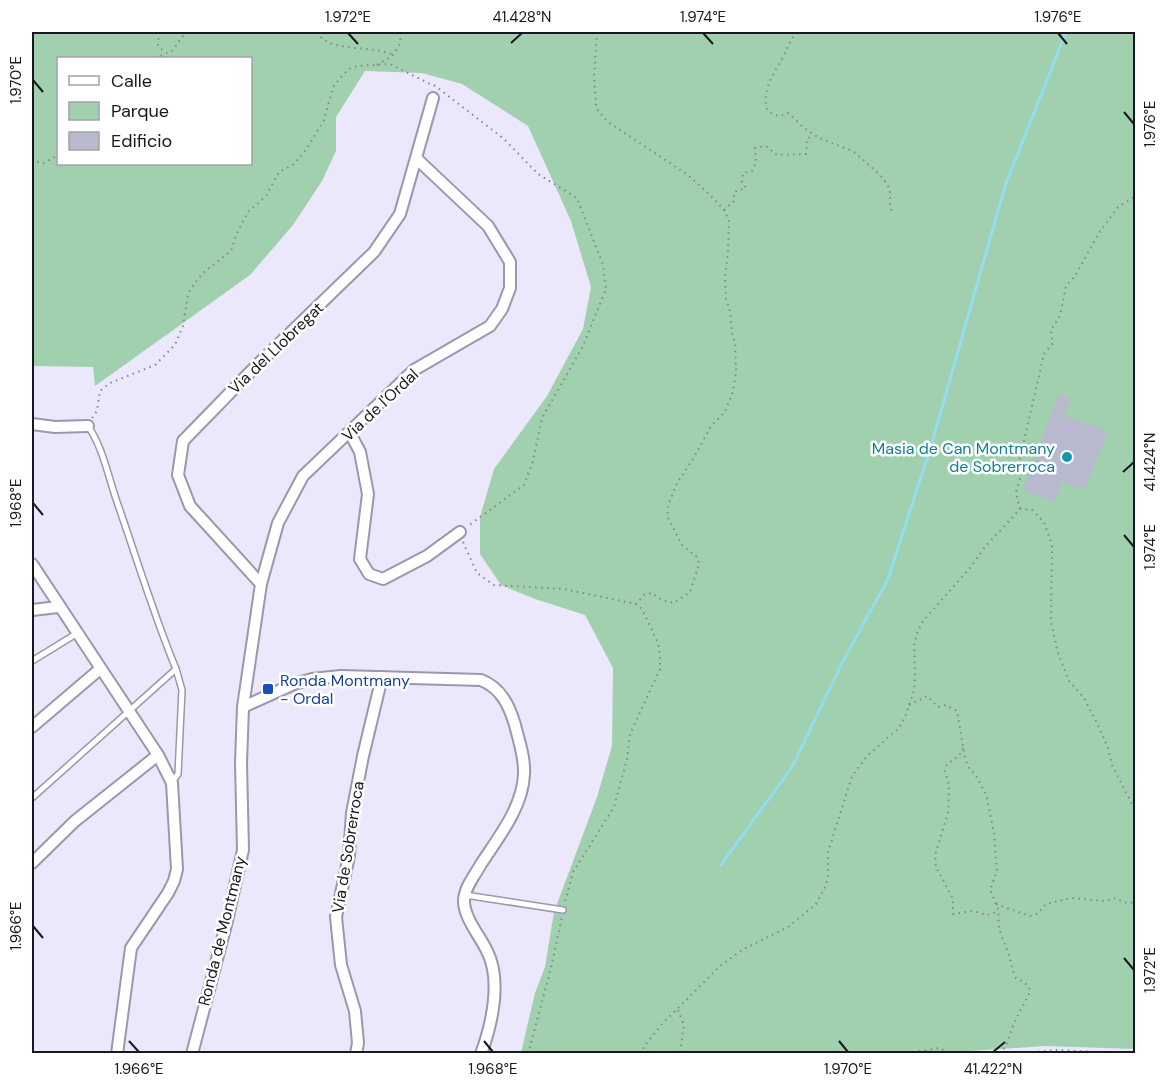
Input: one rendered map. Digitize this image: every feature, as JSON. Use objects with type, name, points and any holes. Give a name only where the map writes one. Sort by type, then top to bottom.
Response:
[{"type":"street","name":"Via del Llobregat","points":[[261,584],[190,506],[178,475],[183,441],[257,365],[374,252],[400,214],[433,98]]},
{"type":"street","name":"Via de l'Ordal","points":[[243,707],[261,584],[278,523],[303,476],[414,370],[489,326],[502,309],[510,288],[510,262],[488,226],[417,159]]},
{"type":"street","points":[[32,424],[55,427],[88,426]]},
{"type":"street","points":[[350,433],[360,452],[368,494],[360,560],[369,574],[383,579],[427,556],[460,532]]},
{"type":"street","points":[[32,564],[58,607],[158,755],[172,783],[177,869],[168,894],[131,948],[126,970],[117,1053]]},
{"type":"street","points":[[32,610],[58,607]]},
{"type":"street","points":[[32,727],[100,669]]},
{"type":"street","points":[[243,707],[294,684],[312,679],[341,676],[481,680],[495,688],[507,702],[524,763],[523,786],[501,833],[471,881],[465,895],[465,909],[488,952],[494,977],[490,1021],[481,1053]]},
{"type":"street","name":"Via de Sobrerroca","points":[[356,1053],[358,1043],[355,1011],[341,965],[336,917],[349,856],[352,813],[360,767],[382,677]]},
{"type":"street","name":"Ronda de Montmany","points":[[192,1053],[243,850],[241,763],[243,707]]},
{"type":"street","points":[[32,863],[75,821],[158,755]]},
{"type":"lane","points":[[88,426],[93,433],[106,468],[182,690],[178,774],[172,783]]},
{"type":"lane","points":[[32,661],[76,634]]},
{"type":"lane","points":[[32,798],[176,669]]},
{"type":"lane","points":[[465,895],[563,910]]},
{"type":"path","points":[[159,32],[159,45],[165,53]]},
{"type":"path","points":[[157,57],[172,51],[186,32]]},
{"type":"path","points":[[316,32],[321,39],[342,46],[385,51],[393,55]]},
{"type":"path","points":[[377,64],[393,55],[400,44],[401,32]]},
{"type":"path","points":[[597,32],[594,76],[598,111],[608,122],[688,175],[710,195],[729,220],[726,299],[736,352],[734,392],[725,412],[711,426],[677,483],[669,503],[667,516],[682,546],[698,558],[699,565],[690,592],[674,603],[662,600],[652,593],[644,595],[636,604]]},
{"type":"path","points":[[797,32],[790,40],[768,83],[765,94],[766,108],[775,116],[781,117],[788,113],[796,123],[814,135],[854,152],[878,172],[889,187],[891,194],[889,205],[892,211]]},
{"type":"path","points":[[88,426],[97,411],[100,391],[118,378],[154,365],[176,345],[183,326],[188,294],[194,284],[204,272],[231,251],[248,212],[266,196],[279,172],[294,164],[306,148],[324,120],[333,87],[349,69],[357,66],[390,64],[434,85],[504,139],[538,174],[577,198],[603,265],[606,289],[583,346],[542,418],[533,461],[524,485],[460,532],[477,573],[494,585],[564,589],[636,604],[642,609],[658,643],[660,669],[630,734],[627,759],[614,807],[573,872],[552,968],[528,1053]]},
{"type":"path","points":[[433,98],[434,85]]},
{"type":"path","points":[[723,210],[734,201],[734,192],[746,188],[742,182],[743,173],[752,171],[756,163],[755,148],[766,146],[777,154],[806,154],[807,139],[814,135]]},
{"type":"path","points":[[32,163],[34,161],[44,163],[57,156]]},
{"type":"path","points":[[1020,509],[1016,492],[1024,465],[1019,462],[1044,354],[1053,343],[1051,330],[1060,316],[1066,286],[1076,276],[1100,233],[1118,207],[1136,196]]},
{"type":"path","points":[[640,1053],[650,1038],[702,984],[731,958],[788,927],[816,904],[826,885],[828,852],[852,776],[867,756],[899,728],[909,705],[914,691],[914,646],[923,621],[1020,509]]},
{"type":"path","points":[[1020,509],[1032,510],[1044,522],[1052,545],[1051,622],[1058,653],[1069,681],[1084,698],[1096,721],[1108,748],[1112,765],[1136,812]]},
{"type":"path","points":[[909,705],[927,696],[938,707],[946,705],[957,711],[968,767],[986,794],[994,833],[997,871],[990,891],[996,904],[999,929],[1013,971],[1016,978],[1029,987],[1030,992],[1014,1023],[1006,1046],[1000,1053]]},
{"type":"path","points":[[963,748],[959,756],[947,764],[945,771],[949,786],[948,813],[935,855],[936,867],[953,899],[953,914],[973,910],[987,915],[997,912]]},
{"type":"path","points":[[996,904],[1030,916],[1037,914],[1046,904],[1071,898],[1106,901],[1113,898],[1127,903],[1136,902]]},
{"type":"path","points":[[678,1010],[684,1025],[680,1053]]},
{"type":"path","points":[[901,1053],[940,1048],[950,1053]]},
{"type":"path","points":[[1014,1053],[1056,1050],[1134,1053]]},
{"type":"green space","points":[[32,32],[1135,32],[1135,1049],[1045,1046],[926,1054],[521,1053],[535,993],[545,967],[554,912],[597,797],[612,746],[613,668],[585,615],[501,585],[480,554],[480,517],[494,469],[547,396],[583,329],[591,287],[571,221],[528,126],[462,84],[422,73],[365,71],[336,117],[336,151],[322,181],[293,225],[250,275],[95,386],[93,367],[32,366]]},
{"type":"building","name":"Masia de Can Montmany de Sobrerroca","points":[[1059,394],[1070,398],[1064,416],[1107,431],[1085,490],[1062,482],[1055,502],[1023,491]]},
{"type":"waterway","points":[[721,865],[792,767],[842,663],[888,579],[932,443],[1005,186],[1066,32]]},
{"type":"place","name":"Masia de Can Montmany de Sobrerroca","points":[[1067,457]]},
{"type":"place","name":"Ronda Montmany - Ordal","points":[[268,689]]}]
